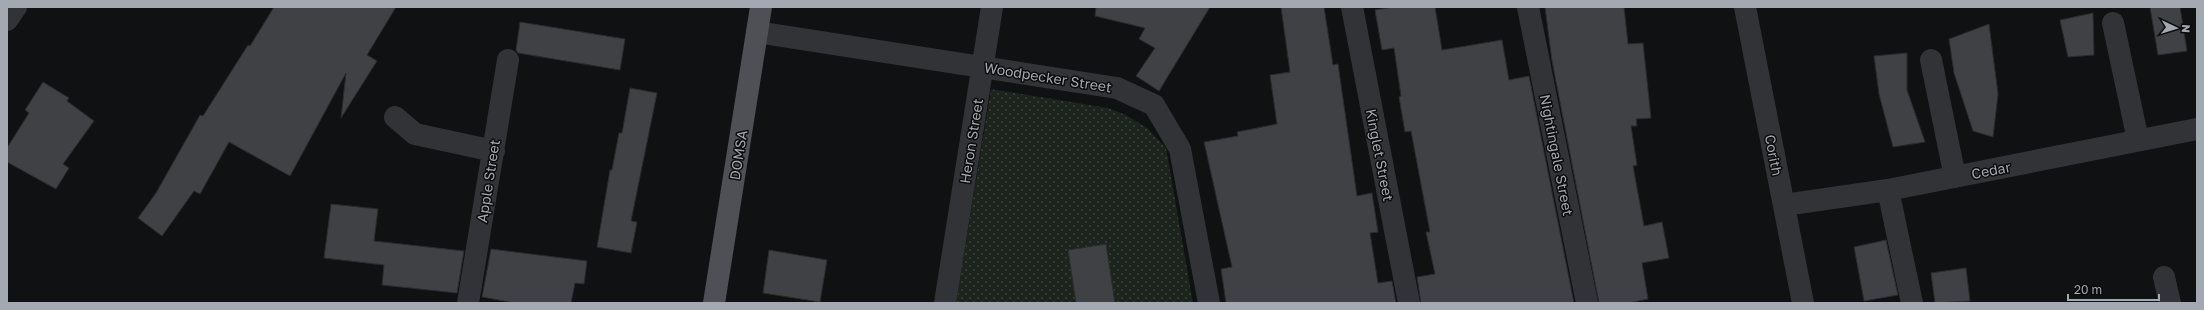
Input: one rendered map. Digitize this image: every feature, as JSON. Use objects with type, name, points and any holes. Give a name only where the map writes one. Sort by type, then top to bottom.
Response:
[{"type":"main road","name":"DOMSA","points":[[714,303],[760,7]]},
{"type":"street","points":[[7,20],[16,7]]},
{"type":"street","name":"Heron Street","points":[[945,303],[992,7]]},
{"type":"street","name":"Kinglet Street","points":[[1352,7],[1409,303]]},
{"type":"street","name":"Nightingale Street","points":[[1528,7],[1587,303]]},
{"type":"street","name":"Corith","points":[[1744,7],[1803,303]]},
{"type":"street","points":[[2113,23],[2138,140]]},
{"type":"street","name":"Woodpecker Street","points":[[757,32],[1117,88],[1154,105],[1180,148],[1209,303]]},
{"type":"street","name":"Apple Street","points":[[468,303],[508,60]]},
{"type":"street","points":[[1931,60],[1955,177]]},
{"type":"street","points":[[395,117],[415,134],[494,151]]},
{"type":"street","name":"Cedar","points":[[1784,205],[1888,190],[2197,129]]},
{"type":"street","points":[[1888,190],[1912,303]]},
{"type":"street","points":[[2164,277],[2170,303]]},
{"type":"shaded area","points":[[991,89],[1108,108],[1126,115],[1147,128],[1166,148],[1193,303],[956,303]]},
{"type":"building","points":[[274,7],[396,7],[367,55],[377,61],[341,118],[346,73],[290,176],[229,142],[200,194],[194,191],[162,236],[138,218],[156,193],[200,115],[203,116]]},
{"type":"building","points":[[1096,7],[1210,7],[1159,91],[1136,76],[1155,48],[1139,39],[1145,28],[1095,16]]},
{"type":"building","points":[[1281,7],[1324,7],[1333,65],[1338,64],[1357,196],[1372,193],[1378,232],[1370,233],[1378,283],[1392,281],[1396,303],[1226,303],[1221,269],[1232,267],[1204,142],[1238,136],[1237,132],[1277,124],[1270,75],[1290,72]]},
{"type":"building","points":[[1393,7],[1435,7],[1442,50],[1502,40],[1509,80],[1529,76],[1574,303],[1421,303],[1417,277],[1435,274],[1426,232],[1430,232],[1411,131],[1405,132],[1399,97],[1401,96],[1394,48],[1382,50],[1375,10]]},
{"type":"building","points":[[1545,7],[1624,7],[1628,44],[1643,43],[1651,118],[1636,119],[1637,126],[1631,126],[1637,165],[1633,166],[1644,226],[1662,222],[1669,258],[1642,263],[1648,299],[1628,303],[1599,303],[1552,61]]},
{"type":"building","points":[[2150,7],[2180,7],[2187,51],[2158,55]]},
{"type":"building","points":[[2093,13],[2094,55],[2068,57],[2060,20]]},
{"type":"building","points":[[520,22],[625,39],[620,70],[518,53],[516,50]]},
{"type":"building","points":[[1989,24],[1998,94],[1993,137],[1973,131],[1954,73],[1949,39]]},
{"type":"building","points":[[1907,53],[1907,90],[1925,142],[1893,147],[1879,94],[1874,56]]},
{"type":"building","points":[[43,82],[69,98],[67,101],[94,121],[63,164],[69,168],[56,189],[7,162],[7,148],[29,113],[25,110]]},
{"type":"building","points":[[630,88],[657,93],[631,221],[637,222],[631,253],[597,247],[610,170],[612,170],[619,133],[622,133]]},
{"type":"building","points":[[331,204],[378,209],[374,241],[464,251],[457,293],[382,285],[384,265],[324,258]]},
{"type":"building","points":[[1886,240],[1898,295],[1864,301],[1854,247]]},
{"type":"building","points":[[1106,244],[1115,303],[1076,303],[1068,250]]},
{"type":"building","points":[[491,249],[587,261],[584,284],[575,283],[571,303],[515,303],[482,297]]},
{"type":"building","points":[[769,250],[827,260],[820,302],[763,293]]},
{"type":"building","points":[[1966,268],[1970,301],[1935,303],[1931,273]]}]
